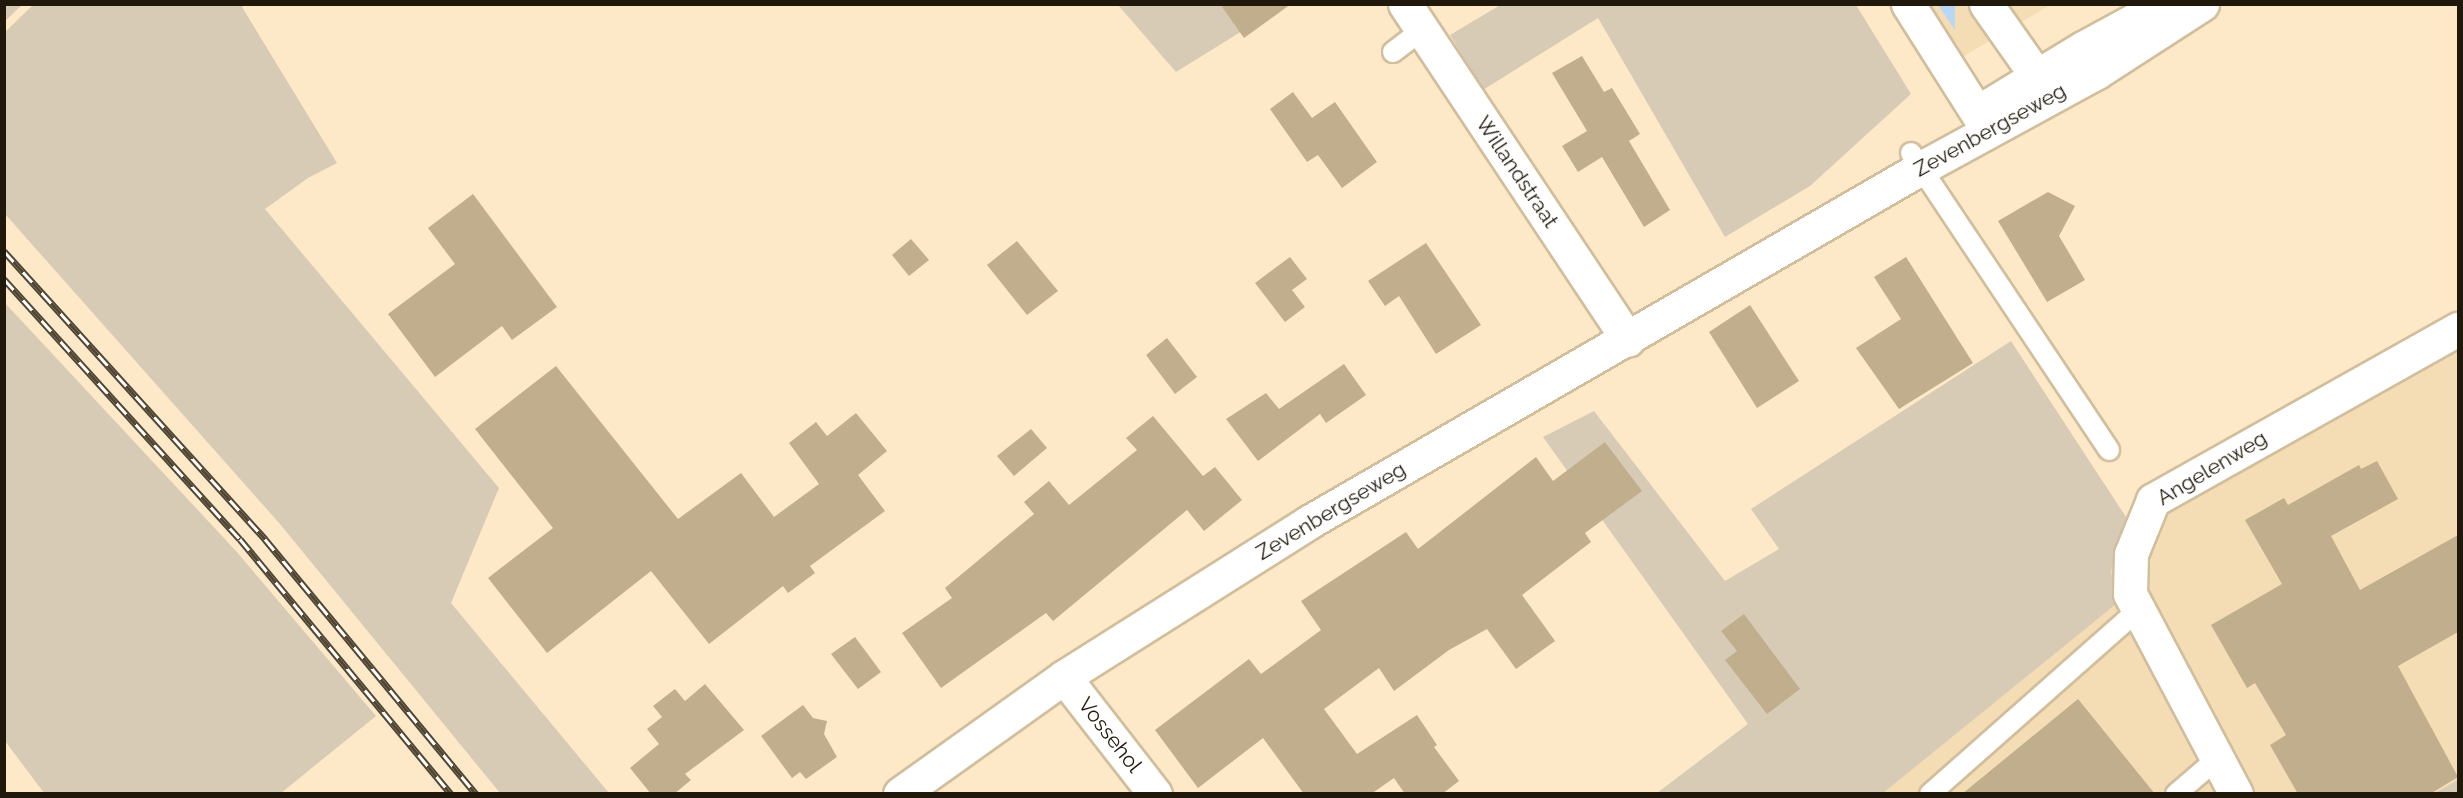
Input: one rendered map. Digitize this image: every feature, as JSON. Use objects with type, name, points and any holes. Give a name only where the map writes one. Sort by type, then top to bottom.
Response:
[{"type":"street","points":[[1908,4],[1982,122]]},
{"type":"street","points":[[1986,4],[2043,86]]},
{"type":"street","name":"Zevenbergseweg","points":[[900,794],[1064,678],[1309,522],[1776,254],[1916,160],[2043,86],[2164,4]]},
{"type":"street","name":"Zevenbergseweg","points":[[2043,86],[2097,72],[2202,4]]},
{"type":"street","name":"Willandstraat","points":[[1414,17],[1628,340]]},
{"type":"street","name":"Angelenweg","points":[[2236,794],[2136,612],[2130,594],[2131,554],[2153,500],[2458,328]]},
{"type":"street","name":"Vossehol","points":[[1064,678],[1155,794]]},
{"type":"lane","points":[[1393,52],[1414,17]]},
{"type":"lane","points":[[1916,160],[2109,450]]},
{"type":"lane","points":[[1930,794],[2136,612]]},
{"type":"lane","points":[[2176,794],[2217,759]]},
{"type":"shaded area","points":[[5,4],[22,4],[22,5],[5,21]]},
{"type":"shaded area","points":[[34,4],[245,5],[242,7],[337,163],[308,178],[265,209],[499,488],[451,603],[609,793],[500,793],[280,524],[5,214],[5,32]]},
{"type":"shaded area","points":[[1502,4],[1856,5],[1911,94],[1810,186],[1725,237],[1598,18],[1483,90],[1450,35]]},
{"type":"shaded area","points":[[1118,5],[1284,5],[1176,72]]},
{"type":"shaded area","points":[[1887,5],[2050,5],[1932,75]]},
{"type":"shaded area","points":[[5,303],[236,551],[376,716],[281,793],[44,793],[5,741]]},
{"type":"shaded area","points":[[2011,341],[2126,517],[2111,571],[2116,604],[1883,793],[1657,793],[1748,724],[1543,437],[1594,411],[1725,581],[1779,549],[1751,509]]},
{"type":"shaded area","points":[[2458,351],[2458,793],[1788,793],[1749,725]]},
{"type":"shaded area","points":[[2458,780],[2458,793],[2435,793]]},
{"type":"water","points":[[1938,5],[1955,5],[1955,30]]},
{"type":"building","points":[[1220,4],[1291,4],[1244,38]]},
{"type":"building","points":[[1582,56],[1604,92],[1612,88],[1640,134],[1629,141],[1670,210],[1644,227],[1602,157],[1578,172],[1562,146],[1587,131],[1552,73]]},
{"type":"building","points":[[1293,92],[1312,118],[1335,102],[1377,162],[1342,188],[1318,155],[1307,162],[1270,109]]},
{"type":"building","points":[[2048,192],[2075,206],[2059,236],[2085,280],[2047,302],[1998,221]]},
{"type":"building","points":[[473,194],[557,307],[512,340],[502,326],[435,377],[388,314],[455,264],[428,228]]},
{"type":"building","points":[[911,239],[929,260],[909,276],[892,255]]},
{"type":"building","points":[[1017,241],[1058,291],[1027,315],[987,265]]},
{"type":"building","points":[[1426,243],[1481,325],[1436,354],[1399,296],[1385,306],[1368,281]]},
{"type":"building","points":[[1290,257],[1307,279],[1292,290],[1305,307],[1285,322],[1255,283]]},
{"type":"building","points":[[1906,257],[1973,363],[1899,409],[1856,348],[1901,319],[1874,277]]},
{"type":"building","points":[[1750,305],[1799,381],[1757,408],[1709,332]]},
{"type":"building","points":[[1167,338],[1197,377],[1175,394],[1146,355]]},
{"type":"building","points":[[1344,364],[1366,395],[1326,423],[1320,414],[1258,461],[1226,419],[1266,393],[1279,409]]},
{"type":"building","points":[[556,366],[678,519],[741,473],[774,517],[819,484],[789,443],[816,422],[827,436],[856,413],[887,451],[858,475],[885,511],[810,566],[815,573],[788,593],[783,586],[709,644],[651,571],[547,653],[488,578],[553,528],[475,429]]},
{"type":"building","points":[[1153,416],[1203,476],[1215,467],[1242,500],[1204,531],[1187,510],[1053,621],[1046,613],[941,688],[902,633],[952,598],[945,588],[1034,514],[1024,502],[1049,481],[1069,505],[1137,450],[1126,438]]},
{"type":"building","points":[[1031,429],[1047,448],[1014,476],[997,456]]},
{"type":"building","points":[[1605,442],[1642,491],[1585,533],[1591,542],[1522,595],[1555,641],[1516,669],[1487,629],[1449,650],[1394,691],[1379,668],[1324,709],[1357,754],[1417,715],[1437,745],[1434,747],[1459,781],[1442,794],[1405,794],[1394,778],[1371,794],[1304,794],[1263,738],[1198,788],[1155,730],[1249,659],[1261,674],[1321,630],[1301,601],[1406,532],[1418,549],[1536,457],[1553,481]]},
{"type":"building","points":[[2377,461],[2398,499],[2331,536],[2360,590],[2458,535],[2458,632],[2398,666],[2458,777],[2430,794],[2298,794],[2270,745],[2286,735],[2255,683],[2247,688],[2211,625],[2282,584],[2245,520],[2284,498],[2288,505],[2359,465],[2361,469]]},
{"type":"building","points":[[1744,614],[1800,689],[1767,714],[1725,660],[1737,651],[1721,631]]},
{"type":"building","points":[[855,637],[881,672],[858,689],[831,654]]},
{"type":"building","points":[[705,684],[744,730],[685,774],[691,780],[674,794],[651,794],[630,768],[659,744],[647,729],[662,717],[653,706],[675,689],[685,701]]},
{"type":"building","points":[[2078,699],[2155,794],[1962,794]]},
{"type":"building","points":[[803,705],[813,718],[827,721],[824,734],[837,757],[806,779],[800,772],[792,778],[761,736]]},
{"type":"railway","points":[[4,251],[265,539],[476,794]]},
{"type":"railway","points":[[4,279],[240,539],[451,794]]}]
